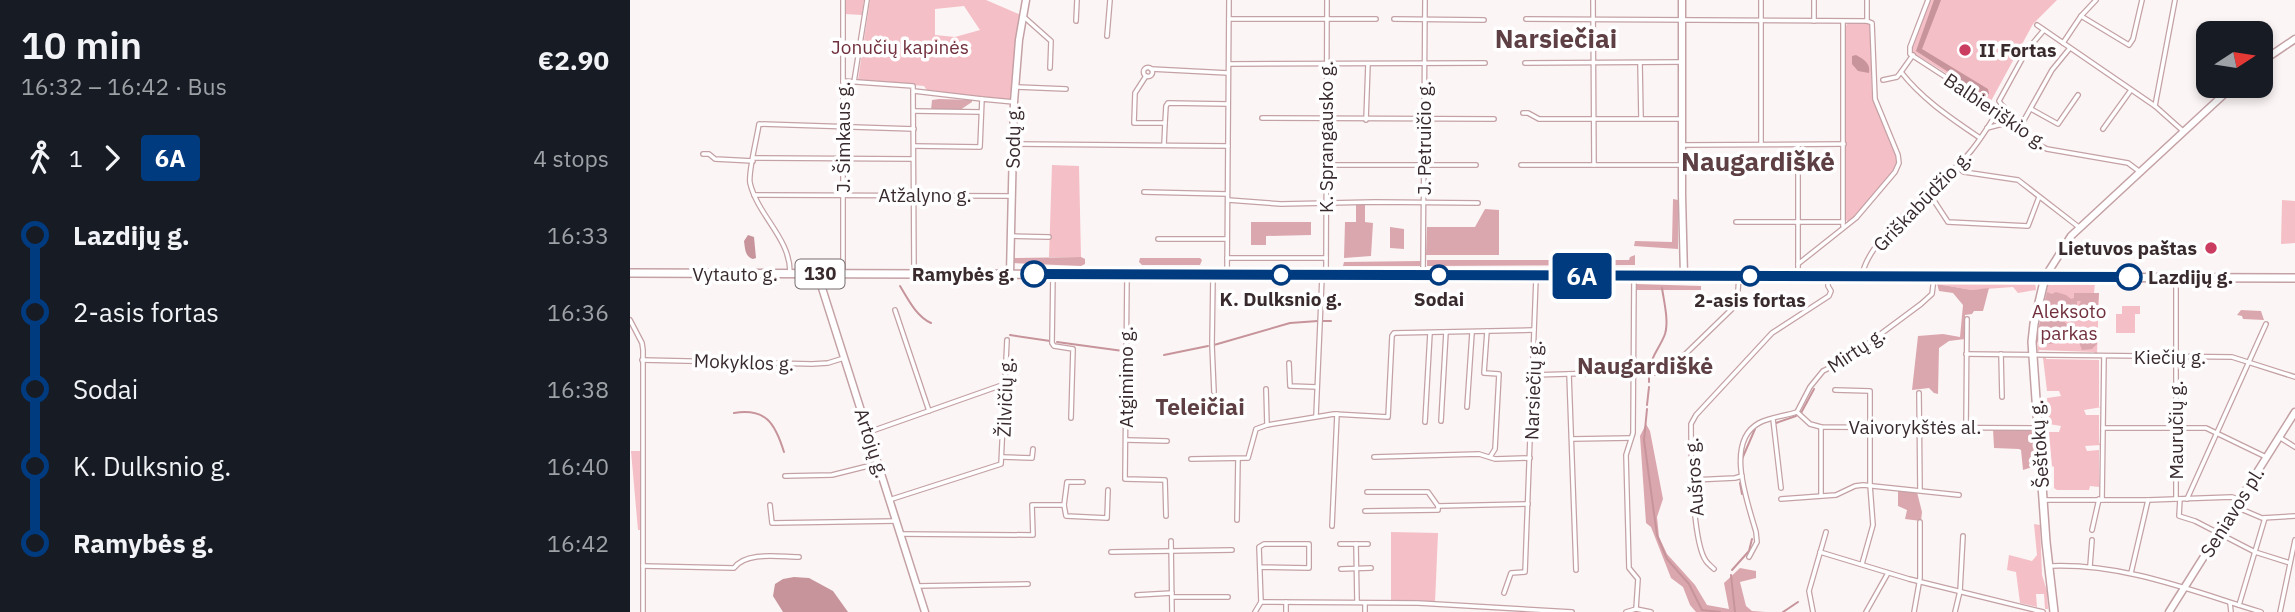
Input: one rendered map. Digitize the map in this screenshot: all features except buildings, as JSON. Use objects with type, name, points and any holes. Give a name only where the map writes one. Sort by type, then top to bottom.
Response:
[{"type":"main road","name":"Vytauto g.","points":[[630,273],[1324,275]]},
{"type":"main road","name":"130","points":[[1324,275],[2295,278]]},
{"type":"main road","name":"Šeštokų g.","points":[[2045,277],[2033,331],[2033,354],[2053,612]]},
{"type":"street","name":"J. Šimkaus g.","points":[[843,0],[843,274]]},
{"type":"street","points":[[854,82],[867,0]]},
{"type":"street","name":"Sodų g.","points":[[1010,274],[1014,102],[1026,0]]},
{"type":"street","points":[[1076,21],[1077,0]]},
{"type":"street","points":[[1107,36],[1110,0]]},
{"type":"street","points":[[1227,275],[1229,0]]},
{"type":"street","name":"K. Sprangausko g.","points":[[1316,415],[1326,258],[1326,0]]},
{"type":"street","name":"J. Petruičio g.","points":[[1423,275],[1425,0]]},
{"type":"street","points":[[1593,0],[1594,165]]},
{"type":"street","points":[[1682,0],[1681,165],[1684,276]]},
{"type":"street","points":[[1760,143],[1761,0]]},
{"type":"street","points":[[1814,0],[1814,21]]},
{"type":"street","points":[[1798,264],[1843,225],[1856,218],[1895,172],[1899,163],[1875,99],[1867,0]]},
{"type":"street","points":[[1883,80],[1897,77],[1913,55],[1910,47],[1928,0]]},
{"type":"street","points":[[2063,43],[2081,16],[2096,0]]},
{"type":"street","points":[[2081,16],[2129,45],[2133,39],[2142,0]]},
{"type":"street","points":[[2155,106],[2175,0]]},
{"type":"street","points":[[1023,16],[1051,41],[1050,68]]},
{"type":"street","points":[[1229,19],[1376,19]]},
{"type":"street","points":[[1394,19],[1484,20]]},
{"type":"street","points":[[1526,19],[1869,22]]},
{"type":"street","points":[[1843,22],[1843,225]]},
{"type":"street","points":[[2037,26],[2155,106],[2183,131]]},
{"type":"street","points":[[1987,128],[2010,122],[2011,116],[1999,101],[2026,50],[2044,30]]},
{"type":"street","points":[[2273,54],[2295,39]]},
{"type":"street","points":[[2019,130],[2052,71],[2070,48]]},
{"type":"street","name":"Balbieriškio g.","points":[[1913,55],[1998,111],[2019,130],[2047,149],[2128,163],[2140,172]]},
{"type":"street","points":[[1525,64],[1682,62]]},
{"type":"street","points":[[1228,64],[1485,63]]},
{"type":"street","points":[[1640,63],[1641,118]]},
{"type":"street","points":[[1366,120],[1368,64]]},
{"type":"street","points":[[1901,72],[1926,100],[1980,138]]},
{"type":"street","points":[[1165,123],[1133,123],[1135,93],[1150,73],[1228,73]]},
{"type":"street","points":[[843,81],[1014,102]]},
{"type":"street","points":[[1015,87],[1066,89]]},
{"type":"street","points":[[914,88],[914,274]]},
{"type":"street","points":[[2103,129],[2132,90]]},
{"type":"street","points":[[2031,109],[2058,124],[2078,95]]},
{"type":"street","points":[[2045,277],[2071,236],[2220,98]]},
{"type":"street","points":[[914,146],[980,148],[982,99]]},
{"type":"street","points":[[1164,145],[1168,103],[1228,104]]},
{"type":"street","points":[[914,111],[981,112]]},
{"type":"street","name":"Griškabūdžio g.","points":[[1862,276],[1872,251],[1971,152],[1998,111]]},
{"type":"street","points":[[1523,113],[1539,119],[1682,118]]},
{"type":"street","points":[[1262,118],[1494,119]]},
{"type":"street","points":[[790,274],[790,263],[783,244],[754,195],[750,180],[759,124],[914,130]]},
{"type":"street","points":[[1014,144],[1228,146]]},
{"type":"street","points":[[1682,145],[1844,144]]},
{"type":"street","points":[[1798,146],[1798,276]]},
{"type":"street","points":[[703,153],[715,159],[913,159]]},
{"type":"street","points":[[1326,165],[1476,165]]},
{"type":"street","points":[[1521,165],[1681,165]]},
{"type":"street","points":[[1956,167],[1964,172],[2018,180],[2080,228]]},
{"type":"street","points":[[1144,192],[1227,194]]},
{"type":"street","points":[[1929,193],[1948,222],[2028,226],[2039,197]]},
{"type":"street","name":"Atžalyno g.","points":[[754,195],[1012,196]]},
{"type":"street","points":[[1227,200],[1260,204],[1478,203]]},
{"type":"street","points":[[1736,222],[1843,225]]},
{"type":"street","points":[[1011,236],[1049,237]]},
{"type":"street","points":[[1158,239],[1227,239]]},
{"type":"street","points":[[1227,258],[1326,258]]},
{"type":"street","name":"Artojų g.","points":[[820,274],[821,286],[925,612]]},
{"type":"street","points":[[1053,274],[1052,344],[1073,349],[1071,418]]},
{"type":"street","name":"Atgimimo g.","points":[[1127,274],[1125,479],[1165,480],[1166,516]]},
{"type":"street","points":[[1213,275],[1214,392]]},
{"type":"street","name":"Narsiečių g.","points":[[1504,593],[1511,573],[1525,572],[1536,276]]},
{"type":"street","points":[[1634,276],[1634,372],[1631,438],[1626,456],[1629,568],[1638,579],[1636,609]]},
{"type":"street","points":[[1654,373],[1668,371],[1737,304],[1739,276]]},
{"type":"street","name":"Aušros g.","points":[[1714,569],[1702,552],[1694,508],[1690,424],[1772,333],[1829,296],[1831,291],[1828,276]]},
{"type":"street","name":"Mirtų g.","points":[[1797,412],[1810,387],[1823,371],[1847,359],[1932,294],[1934,276]]},
{"type":"street","name":"Mauručių g.","points":[[2176,277],[2178,499]]},
{"type":"street","points":[[895,310],[929,411]]},
{"type":"street","points":[[1966,426],[1967,319]]},
{"type":"street","points":[[630,320],[642,343],[643,612]]},
{"type":"street","points":[[2187,499],[2266,324]]},
{"type":"street","points":[[1191,458],[1248,458],[1256,429],[1316,415],[1388,417],[1394,333],[1534,330]]},
{"type":"street","points":[[1487,331],[1484,373],[1499,374],[1494,449],[1490,458]]},
{"type":"street","points":[[1425,422],[1430,332]]},
{"type":"street","points":[[1441,421],[1446,332]]},
{"type":"street","points":[[1467,407],[1472,332]]},
{"type":"street","name":"Žilvičių g.","points":[[890,500],[1001,464],[1007,340]]},
{"type":"street","name":"Kiečių g.","points":[[1966,354],[2232,357],[2295,377]]},
{"type":"street","points":[[2001,354],[2002,397]]},
{"type":"street","points":[[2092,530],[2100,499],[2104,356]]},
{"type":"street","name":"Mokyklos g.","points":[[642,360],[812,364],[844,358]]},
{"type":"street","points":[[1290,363],[1290,386],[1317,387]]},
{"type":"street","points":[[1533,375],[1634,372]]},
{"type":"street","points":[[1569,374],[1576,570]]},
{"type":"street","points":[[869,432],[1005,384]]},
{"type":"street","points":[[1266,389],[1268,425]]},
{"type":"street","points":[[1835,390],[1870,391],[1870,485],[1873,525],[1862,564]]},
{"type":"street","points":[[1919,393],[1920,490]]},
{"type":"street","points":[[1749,558],[1757,542],[1740,455],[1748,435],[1758,424],[1797,412]]},
{"type":"street","name":"Vaivorykštės al.","points":[[1797,412],[1810,424],[1821,427],[2038,428]]},
{"type":"street","name":"Seniavos pl.","points":[[2169,612],[2295,412]]},
{"type":"street","points":[[1332,526],[1337,414]]},
{"type":"street","points":[[1773,419],[1781,488]]},
{"type":"street","points":[[1821,427],[1821,496]]},
{"type":"street","points":[[2103,428],[2206,428],[2266,457]]},
{"type":"street","points":[[2279,437],[2295,447]]},
{"type":"street","points":[[1572,439],[1631,438]]},
{"type":"street","points":[[1126,440],[1167,440]]},
{"type":"street","points":[[1002,457],[1032,458],[1033,449]]},
{"type":"street","points":[[1374,457],[1479,454],[1490,458],[1530,458]]},
{"type":"street","points":[[1237,520],[1238,459]]},
{"type":"street","points":[[785,476],[832,475],[878,463]]},
{"type":"street","points":[[1693,480],[1742,476]]},
{"type":"street","points":[[1083,482],[1066,482],[1066,516],[1107,518],[1108,490]]},
{"type":"street","points":[[1781,499],[1836,495],[1855,486],[1870,485],[1959,495]]},
{"type":"street","points":[[1367,492],[1428,492],[1438,506]]},
{"type":"street","points":[[2043,500],[2232,497],[2238,504],[2265,518],[2295,516]]},
{"type":"street","points":[[2178,499],[2179,516],[2195,521],[2255,552],[2290,563]]},
{"type":"street","points":[[2131,573],[2148,500]]},
{"type":"street","points":[[1438,506],[1528,504]]},
{"type":"street","points":[[770,505],[772,523],[896,521]]},
{"type":"street","points":[[900,534],[1033,535],[1032,505],[1064,505]]},
{"type":"street","points":[[1365,511],[1438,510],[1438,506]]},
{"type":"street","points":[[2239,605],[2265,518]]},
{"type":"street","points":[[1914,612],[1919,582],[1920,522]]},
{"type":"street","points":[[1813,612],[1809,591],[1826,532]]},
{"type":"street","points":[[1955,612],[1960,591],[1963,536]]},
{"type":"street","points":[[2090,566],[2092,540]]},
{"type":"street","points":[[2280,612],[2295,540]]},
{"type":"street","points":[[1171,541],[1172,612]]},
{"type":"street","points":[[1255,612],[1261,602],[1259,547],[1309,544],[1309,568],[1260,567]]},
{"type":"street","points":[[1340,544],[1368,544]]},
{"type":"street","points":[[1356,544],[1357,602]]},
{"type":"street","points":[[1111,552],[1232,550]]},
{"type":"street","points":[[1820,552],[1919,582],[2043,612]]},
{"type":"street","points":[[643,566],[734,568],[736,564],[754,557],[799,557]]},
{"type":"street","points":[[2048,566],[2090,566],[2131,573],[2261,612]]},
{"type":"street","points":[[1341,569],[1371,568]]},
{"type":"street","points":[[1866,612],[1888,573]]},
{"type":"street","points":[[917,586],[1028,584]]},
{"type":"street","points":[[1136,595],[1227,597]]},
{"type":"street","points":[[1261,602],[1357,602],[1572,612]]},
{"type":"street","points":[[1286,603],[1286,612]]},
{"type":"street","points":[[1365,603],[1365,612]]},
{"type":"street","points":[[2230,603],[2231,612]]},
{"type":"street","points":[[2012,611],[2013,605]]},
{"type":"street","points":[[1460,606],[1460,612]]},
{"type":"street","points":[[1626,612],[1636,609],[1651,612]]},
{"type":"green space","points":[[845,0],[864,0],[862,15],[845,14]]},
{"type":"green space","name":"Jonučių kapinės","points":[[870,0],[986,0],[1021,15],[1010,100],[928,92],[924,86],[858,80]],"holes":[[[964,6],[980,30],[955,37],[935,35],[935,9]]]},
{"type":"green space","name":"II Fortas","points":[[1930,0],[2057,0],[2033,24],[1991,101],[1912,52]]},
{"type":"green space","points":[[1848,22],[1870,24],[1872,95],[1897,160],[1895,168],[1848,222],[1844,218]]},
{"type":"green space","points":[[1052,165],[1079,166],[1081,257],[1049,257]]},
{"type":"green space","points":[[2282,200],[2295,201],[2295,243],[2281,244]]},
{"type":"green space","points":[[1939,281],[2035,281],[2036,290],[2018,293],[2013,287],[1972,290],[1937,284]]},
{"type":"green space","name":"Aleksoto parkas","points":[[2095,283],[2094,293],[2099,293],[2097,355],[2094,352],[2039,350],[2038,353],[2037,335],[2048,285]]},
{"type":"green space","points":[[2122,306],[2140,306],[2140,314],[2135,314],[2135,333],[2116,333],[2116,314],[2122,314]]},
{"type":"green space","points":[[2046,356],[2046,359],[2099,360],[2099,407],[2102,407],[2084,410],[2086,415],[2099,415],[2101,445],[2085,446],[2087,451],[2099,450],[2099,487],[2090,486],[2089,490],[2054,488],[2049,432],[2059,432],[2061,426],[2049,424],[2047,398],[2061,396],[2059,391],[2047,391],[2043,358]]},
{"type":"green space","points":[[631,451],[640,451],[640,530],[638,530]]},
{"type":"green space","points":[[2034,524],[2040,525],[2042,575],[2047,591],[2048,609],[2045,609],[2044,594],[2036,594],[2037,607],[2020,603],[2016,572],[2007,570],[2009,555],[2032,561],[2037,555]]},
{"type":"green space","points":[[1391,532],[1438,533],[1435,603],[1391,602]]},
{"type":"shaded area","points":[[1934,0],[1941,0],[1922,49],[1988,89],[1989,94],[1984,95],[1916,51]]},
{"type":"shaded area","points":[[1856,55],[1868,64],[1869,73],[1858,71],[1852,64],[1852,56]]},
{"type":"shaded area","points":[[932,100],[972,102],[960,110],[931,110]]},
{"type":"shaded area","points":[[1673,199],[1678,200],[1678,249],[1634,246],[1635,241],[1672,242]]},
{"type":"shaded area","points":[[1356,204],[1365,204],[1365,222],[1373,223],[1371,256],[1344,258],[1345,222],[1356,222]]},
{"type":"shaded area","points":[[1485,209],[1499,210],[1499,255],[1426,255],[1427,227],[1475,227]]},
{"type":"shaded area","points":[[1251,222],[1311,222],[1311,235],[1266,236],[1266,245],[1251,245]]},
{"type":"shaded area","points":[[1390,227],[1404,229],[1404,249],[1390,248]]},
{"type":"shaded area","points":[[748,235],[754,237],[756,258],[753,259],[745,249],[744,241]]},
{"type":"shaded area","points":[[1635,255],[1635,265],[1427,266],[1427,260],[1629,260]]},
{"type":"shaded area","points":[[1012,258],[1085,259],[1085,264],[1081,266],[1012,263]]},
{"type":"shaded area","points":[[1140,258],[1202,260],[1200,265],[1142,265]]},
{"type":"shaded area","points":[[1420,261],[1420,266],[1343,266],[1344,262]]},
{"type":"shaded area","points":[[1636,284],[1701,286],[1701,290],[1636,290]]},
{"type":"shaded area","points":[[1937,284],[1972,290],[1989,288],[1983,311],[1965,315],[1965,339],[1949,341],[1939,348],[1938,394],[1929,388],[1912,390],[1918,336],[1943,334],[1960,337],[1963,305],[1953,293],[1939,291]]},
{"type":"shaded area","points":[[2047,292],[2056,292],[2071,299],[2074,298],[2074,293],[2099,293],[2098,305],[2081,307],[2081,301],[2077,301],[2077,321],[2072,322],[2066,314],[2062,316],[2061,319],[2073,330],[2068,341],[2043,345],[2040,337],[2037,343]]},
{"type":"shaded area","points":[[2241,310],[2261,311],[2264,320],[2243,319],[2237,315]]},
{"type":"shaded area","points":[[2092,328],[2097,331],[2097,344],[2092,349],[2082,350],[2079,342],[2081,336]]},
{"type":"shaded area","points":[[1646,424],[1650,431],[1663,499],[1657,517],[1659,537],[1667,554],[1695,585],[1707,605],[1729,609],[1724,583],[1740,568],[1756,571],[1756,578],[1740,582],[1746,606],[1752,611],[1766,612],[1696,612],[1683,587],[1671,578],[1651,527],[1646,523],[1640,436]]},
{"type":"shaded area","points":[[1993,429],[2033,429],[2036,466],[2023,470],[2019,449],[1994,448]]},
{"type":"shaded area","points":[[1898,490],[1917,492],[1922,512],[1921,521],[1905,519],[1907,510],[1898,506]]},
{"type":"shaded area","points":[[794,577],[809,578],[833,591],[848,612],[783,612],[773,596],[775,584]]},
{"type":"waterway","points":[[900,286],[917,312],[931,323]]},
{"type":"waterway","points":[[1649,371],[1666,329],[1662,288]]},
{"type":"waterway","points":[[1214,345],[1290,323],[1318,321]]},
{"type":"waterway","points":[[1323,321],[1331,321]]},
{"type":"waterway","points":[[1010,335],[1050,341]]},
{"type":"waterway","points":[[1057,342],[1123,351]]},
{"type":"waterway","points":[[1164,355],[1208,346]]},
{"type":"waterway","points":[[1649,374],[1649,382]]},
{"type":"waterway","points":[[1647,405],[1649,387]]},
{"type":"waterway","points":[[1801,413],[1814,389]]},
{"type":"waterway","points":[[1647,409],[1644,440],[1657,535],[1667,559],[1689,584],[1702,610],[1720,612]]},
{"type":"waterway","points":[[734,413],[762,415],[773,426],[784,452]]},
{"type":"waterway","points":[[1776,423],[1796,416]]},
{"type":"waterway","points":[[1742,459],[1755,429]]},
{"type":"waterway","points":[[1740,483],[1742,494]]},
{"type":"waterway","points":[[1732,570],[1749,551],[1752,539]]},
{"type":"waterway","points":[[1731,575],[1735,612]]},
{"type":"waterway","points":[[1783,612],[1798,602]]},
{"type":"bus line","name":"6A","points":[[1034,274],[2129,277]]},
{"type":"place","name":"II Fortas","points":[[1965,50]]},
{"type":"place","name":"Lietuvos paštas","points":[[2211,248]]},
{"type":"place","name":"Ramybės g.","points":[[1034,274]]},
{"type":"place","name":"K. Dulksnio g.","points":[[1281,275]]},
{"type":"place","name":"Sodai","points":[[1439,275]]},
{"type":"place","name":"2-asis fortas","points":[[1750,276]]},
{"type":"place","name":"Lazdijų g.","points":[[2129,277]]},
{"type":"district","name":"Narsiečiai","points":[[1556,39]]},
{"type":"district","name":"Naugardiškė","points":[[1758,162]]},
{"type":"district","name":"Naugardiškė","points":[[1645,366]]},
{"type":"district","name":"Teleičiai","points":[[1200,407]]}]
